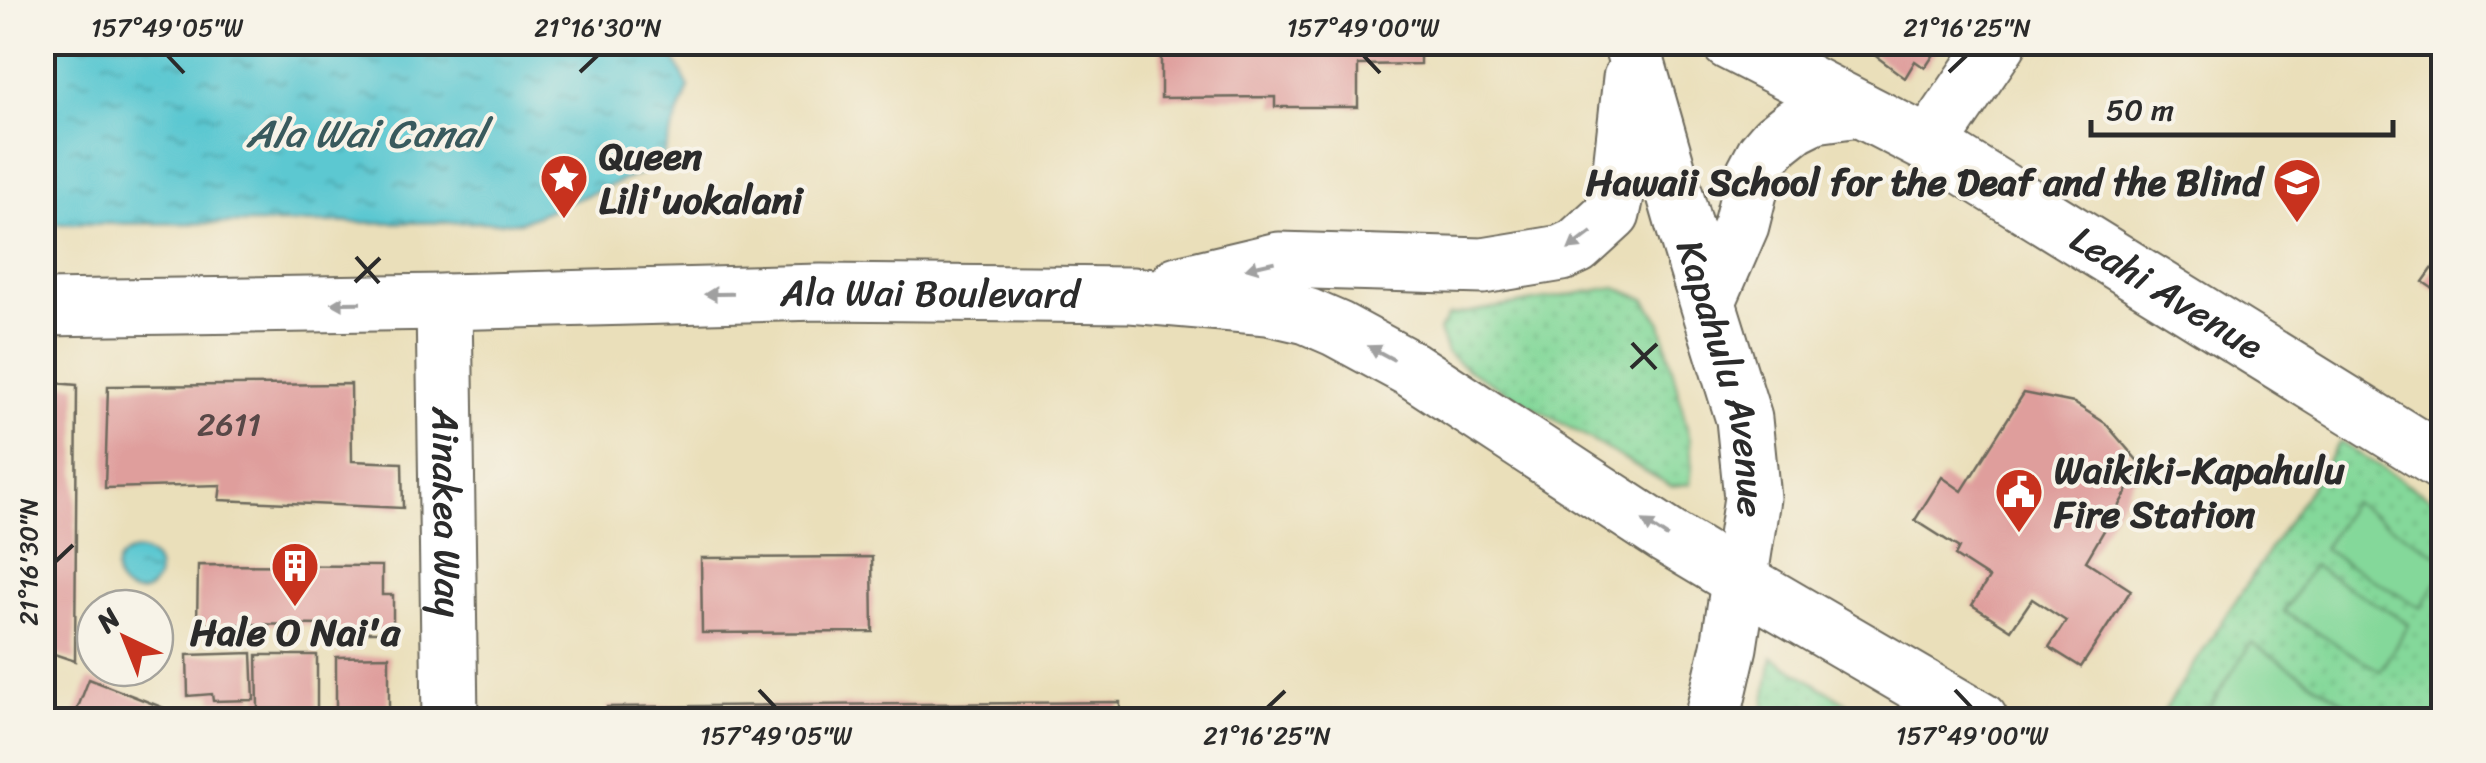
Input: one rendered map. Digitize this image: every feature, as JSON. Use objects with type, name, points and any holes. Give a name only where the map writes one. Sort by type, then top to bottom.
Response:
[{"type":"main road","name":"Leahi Avenue","points":[[1729,42],[1928,145],[2444,464]]},
{"type":"main road","points":[[1928,145],[1999,42]]},
{"type":"main road","points":[[1131,295],[1279,260],[1483,266],[1562,253],[1577,246],[1612,214],[1620,176],[1632,49]]},
{"type":"main road","name":"Kapahulu Avenue","points":[[1632,49],[1744,419],[1752,498],[1729,647],[1712,720]]},
{"type":"main road","points":[[1708,301],[1741,225],[1754,173],[1764,154],[1776,140],[1814,114],[1859,109]]},
{"type":"main road","name":"Ala Wai Boulevard","points":[[42,308],[821,292],[1131,295],[1268,307],[1307,316],[1337,329],[1411,369],[1668,537],[1980,720]]},
{"type":"main road","name":"Ainakea Way","points":[[444,302],[450,720]]},
{"type":"green space","points":[[1615,287],[1645,299],[1661,323],[1690,440],[1690,484],[1671,486],[1467,369],[1447,353],[1439,331],[1448,316]]},
{"type":"green space","points":[[2340,442],[2443,506],[2443,720],[2158,720]]},
{"type":"green space","points":[[2352,502],[2443,558],[2443,572],[2421,608],[2323,549]]},
{"type":"green space","points":[[2312,565],[2409,624],[2380,671],[2284,612]]},
{"type":"green space","points":[[2251,643],[2373,720],[2201,720]]},
{"type":"green space","points":[[1772,657],[1874,720],[1762,720]]},
{"type":"water","name":"Ala Wai Canal","points":[[42,43],[666,43],[689,87],[659,166],[520,222],[43,224]]},
{"type":"water","points":[[129,552],[145,552],[157,564],[157,580],[151,588],[123,588],[117,580],[117,564]]},
{"type":"building","points":[[1161,42],[1420,42],[1420,64],[1358,65],[1358,107],[1275,107],[1275,97],[1161,98]]},
{"type":"building","points":[[1857,42],[1942,42],[1925,68],[1915,61],[1905,78]]},
{"type":"building","points":[[2444,252],[2444,296],[2423,282]]},
{"type":"building","points":[[42,382],[77,385],[75,661],[42,650]]},
{"type":"building","points":[[351,384],[352,461],[402,463],[403,508],[219,500],[221,485],[105,488],[108,386]]},
{"type":"building","name":"Waikiki-Kapahulu Fire Station","points":[[2024,393],[2074,403],[2105,423],[2142,466],[2086,561],[2131,590],[2081,667],[2049,647],[2066,621],[2032,599],[2011,630],[1972,605],[1989,578],[1955,556],[1959,548],[1915,520],[1942,477],[1962,491]]},
{"type":"building","points":[[872,557],[873,632],[702,633],[701,558]]},
{"type":"building","name":"Hale O Nai'a","points":[[198,565],[382,566],[382,595],[393,595],[393,632],[337,632],[337,625],[197,624]]},
{"type":"building","points":[[252,653],[254,700],[213,701],[212,694],[188,696],[187,655]]},
{"type":"building","points":[[257,655],[317,655],[317,709],[258,709]]},
{"type":"building","points":[[389,656],[389,720],[336,720],[336,657]]},
{"type":"building","points":[[85,688],[112,688],[195,720],[73,720]]},
{"type":"building","points":[[1120,702],[1120,720],[608,720],[607,707]]},
{"type":"place","name":"Queen Lili'uokalani","points":[[564,220]]},
{"type":"place","name":"Hawaii School for the Deaf and the Blind","points":[[2297,224]]},
{"type":"place","name":"Waikiki-Kapahulu Fire Station","points":[[2019,534]]},
{"type":"place","name":"Hale O Nai'a","points":[[295,608]]}]
